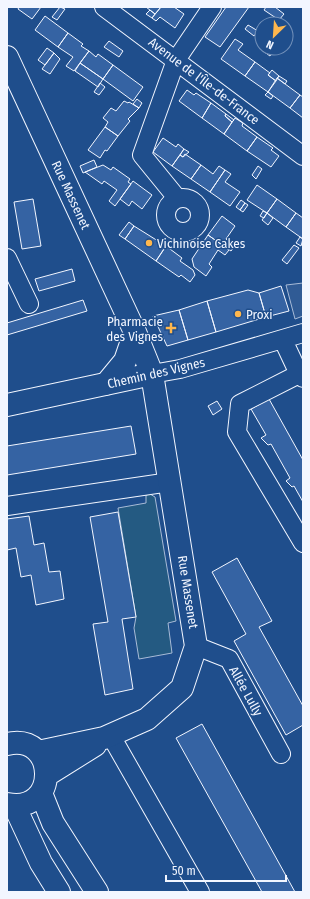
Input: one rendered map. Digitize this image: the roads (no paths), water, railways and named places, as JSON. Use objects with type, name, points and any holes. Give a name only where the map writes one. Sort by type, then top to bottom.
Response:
[{"type":"main road","name":"Rue Massenet","points":[[7,57],[135,332],[152,374],[196,646],[182,688],[147,719],[107,737],[38,752]]},
{"type":"main road","points":[[135,332],[125,361],[106,384],[132,392],[156,403]]},
{"type":"main road","name":"Chemin des Vignes","points":[[7,405],[152,374]]},
{"type":"main road","name":"Rue Massenet","points":[[10,804],[24,804],[33,800],[44,784],[107,737]]},
{"type":"main road","points":[[7,744],[22,744],[38,752],[45,763],[44,784],[53,823],[97,892]]},
{"type":"main road","points":[[10,804],[41,863],[59,892]]},
{"type":"street","name":"Avenue de l'Île-de-France","points":[[104,7],[303,156]]},
{"type":"street","points":[[177,198],[142,155],[176,60],[212,7]]},
{"type":"street","points":[[7,258],[29,304]]},
{"type":"street","name":"Chemin des Vignes","points":[[152,374],[180,369],[303,333]]},
{"type":"street","points":[[283,340],[301,376],[240,404],[238,432],[303,543]]},
{"type":"street","points":[[7,506],[170,482]]},
{"type":"street","name":"Allée Lully","points":[[196,646],[229,660],[281,754]]},
{"type":"street","points":[[107,737],[200,892]]},
{"type":"place","name":"Vichinoise Cakes","points":[[149,243]]},
{"type":"place","name":"Proxi","points":[[238,314]]},
{"type":"place","name":"Pharmacie des Vignes","points":[[171,328]]}]
